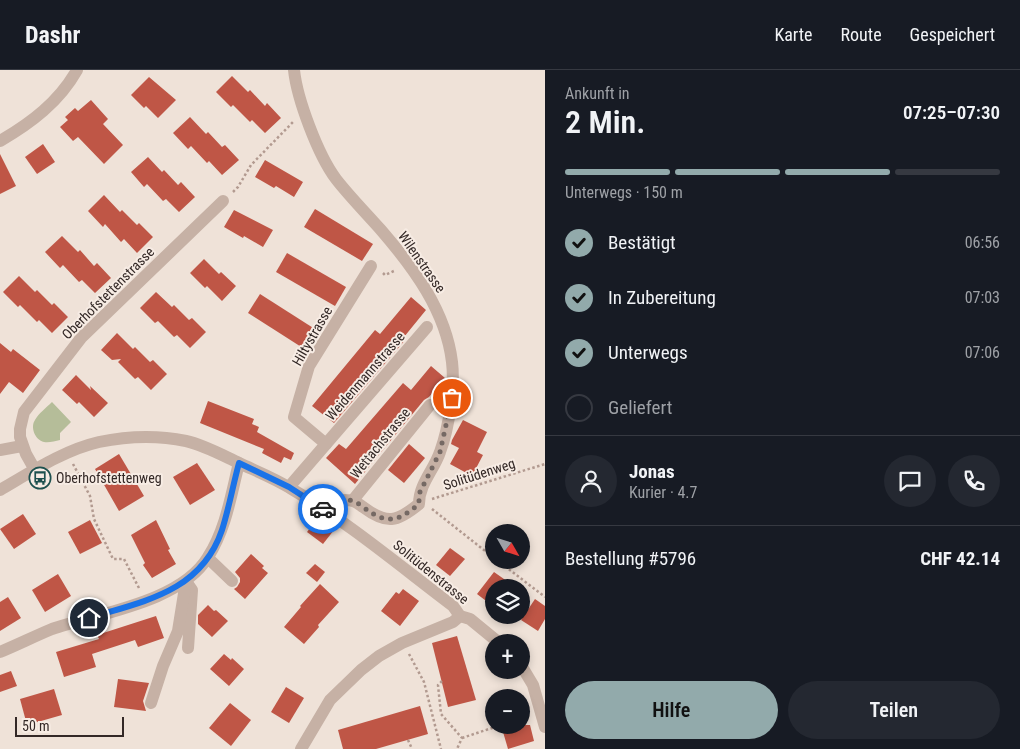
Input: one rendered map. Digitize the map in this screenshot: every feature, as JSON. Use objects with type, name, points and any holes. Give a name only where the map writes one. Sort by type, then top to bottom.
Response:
[{"type":"street","points":[[0,141],[22,128],[46,109],[69,85],[78,70]]},
{"type":"street","name":"Wilenstrasse","points":[[294,70],[295,85],[304,111],[334,177],[408,264],[432,300],[445,332],[452,362],[452,398],[440,452],[419,494],[419,504]]},
{"type":"street","name":"Oberhofstettenstrasse","points":[[36,470],[22,446],[20,428],[24,412],[81,338],[223,201]]},
{"type":"street","name":"Hiltystrasse","points":[[326,444],[294,417],[309,366],[371,266]]},
{"type":"street","name":"Weidenmannstrasse","points":[[326,444],[427,327]]},
{"type":"street","name":"Wettachstrasse","points":[[353,500],[430,405]]},
{"type":"street","points":[[0,490],[85,446],[139,437],[170,438],[189,441],[239,463],[289,487],[332,515],[345,500],[353,500],[379,518],[386,520],[398,519],[419,504]]},
{"type":"street","points":[[289,487],[326,444]]},
{"type":"street","points":[[0,450],[22,446]]},
{"type":"street","points":[[0,652],[51,630],[169,591],[186,581],[208,558],[222,531],[239,463]]},
{"type":"street","name":"Solitüdenstrasse","points":[[332,515],[453,606],[460,616],[470,620],[488,634]]},
{"type":"street","points":[[208,558],[232,581]]},
{"type":"street","points":[[186,581],[192,590],[188,648]]},
{"type":"street","points":[[151,703],[178,631],[186,581]]},
{"type":"street","points":[[301,749],[330,700],[361,670],[402,642],[453,622],[460,616]]},
{"type":"street","points":[[530,679],[538,697],[545,727]]},
{"type":"path","points":[[223,201],[238,187],[251,165],[304,111]]},
{"type":"path","points":[[371,266],[385,275],[408,264]]},
{"type":"path","name":"Solitüdenweg","points":[[419,504],[545,464]]},
{"type":"path","points":[[74,465],[90,496],[94,519],[104,542],[113,559],[124,559],[145,600]]},
{"type":"path","points":[[419,504],[428,507],[485,551]]},
{"type":"path","points":[[508,569],[545,597]]},
{"type":"path","points":[[402,642],[424,682],[441,749]]},
{"type":"path","points":[[442,681],[438,685],[440,714],[462,738]]},
{"type":"path","points":[[462,738],[485,730]]},
{"type":"path","points":[[458,749],[462,738]]},
{"type":"path","points":[[408,740],[412,749]]},
{"type":"green space","points":[[52,402],[71,422],[60,433],[60,440],[44,442],[38,439],[33,426],[38,415]]},
{"type":"building","points":[[232,76],[248,92],[250,90],[265,106],[267,103],[281,118],[265,133],[252,120],[250,122],[233,105],[231,107],[216,92]]},
{"type":"building","points":[[149,77],[176,100],[158,118],[131,95]]},
{"type":"building","points":[[91,100],[108,119],[103,124],[123,145],[104,164],[78,137],[73,141],[60,127],[68,120],[65,117],[75,108],[78,111]]},
{"type":"building","points":[[190,117],[206,134],[208,132],[222,147],[225,145],[239,160],[222,175],[191,146],[188,149],[173,133]]},
{"type":"building","points":[[43,144],[55,162],[37,174],[25,157]]},
{"type":"building","points":[[0,154],[16,186],[0,194]]},
{"type":"building","points":[[148,157],[178,185],[181,182],[195,197],[179,212],[166,199],[163,201],[147,184],[144,187],[131,172]]},
{"type":"building","points":[[265,160],[303,182],[294,197],[276,186],[274,188],[255,177]]},
{"type":"building","points":[[104,195],[120,212],[122,210],[153,237],[137,253],[124,239],[121,242],[105,224],[103,227],[88,211]]},
{"type":"building","points":[[315,209],[373,244],[362,261],[304,227]]},
{"type":"building","points":[[234,210],[273,230],[263,247],[224,227]]},
{"type":"building","points":[[62,236],[78,252],[80,250],[94,266],[97,263],[111,278],[95,293],[82,280],[79,282],[63,265],[60,268],[45,252]]},
{"type":"building","points":[[287,253],[346,287],[335,306],[276,272]]},
{"type":"building","points":[[204,259],[219,274],[221,272],[236,286],[222,301],[190,273]]},
{"type":"building","points":[[19,276],[35,292],[37,290],[68,317],[52,333],[39,320],[37,322],[20,305],[18,307],[3,292]]},
{"type":"building","points":[[156,292],[172,307],[174,305],[189,320],[192,318],[206,332],[190,348],[177,335],[174,337],[158,321],[155,323],[140,308]]},
{"type":"building","points":[[260,294],[318,331],[306,350],[248,313]]},
{"type":"building","points":[[411,297],[426,310],[404,337],[406,339],[334,423],[312,406],[375,330],[380,334]]},
{"type":"building","points":[[117,333],[133,349],[135,347],[150,362],[153,360],[167,374],[151,390],[138,377],[135,379],[118,362],[121,359],[112,360],[101,350]]},
{"type":"building","points":[[0,343],[11,352],[13,349],[40,370],[23,393],[9,382],[0,394]]},
{"type":"building","points":[[431,366],[445,378],[429,397],[424,400],[355,484],[326,458],[339,444],[346,449],[403,383],[411,390]]},
{"type":"building","points":[[76,375],[108,403],[94,417],[79,402],[77,404],[62,390]]},
{"type":"building","points":[[208,401],[254,419],[252,424],[259,427],[257,432],[294,453],[291,460],[284,457],[281,463],[262,453],[264,449],[200,423]]},
{"type":"building","points":[[463,420],[487,432],[477,452],[483,455],[472,476],[450,464],[459,448],[451,444],[452,440]]},
{"type":"building","points":[[409,444],[425,458],[404,483],[388,470]]},
{"type":"building","points":[[119,454],[144,496],[119,511],[95,469]]},
{"type":"building","points":[[197,463],[215,490],[190,505],[173,477]]},
{"type":"building","points":[[23,514],[36,534],[14,549],[0,529]]},
{"type":"building","points":[[318,518],[334,530],[323,544],[307,532]]},
{"type":"building","points":[[90,520],[102,543],[80,554],[68,532]]},
{"type":"building","points":[[156,520],[176,564],[152,578],[143,565],[145,563],[131,535]]},
{"type":"building","points":[[450,548],[465,559],[450,576],[436,565]]},
{"type":"building","points":[[251,554],[264,566],[262,568],[268,573],[245,599],[234,589],[240,582],[240,578],[235,572]]},
{"type":"building","points":[[315,564],[325,572],[317,582],[306,573]]},
{"type":"building","points":[[494,572],[504,579],[489,579]]},
{"type":"building","points":[[58,574],[71,596],[45,612],[32,590]]},
{"type":"building","points":[[320,584],[339,602],[304,644],[284,627]]},
{"type":"building","points":[[485,584],[485,600],[477,594]]},
{"type":"building","points":[[403,589],[419,601],[400,626],[381,611],[396,592],[399,594]]},
{"type":"building","points":[[8,597],[21,618],[0,631],[0,602]]},
{"type":"building","points":[[535,599],[545,606],[545,619],[538,631],[527,624],[530,624],[530,606]]},
{"type":"building","points":[[208,605],[228,621],[212,637],[198,624],[198,615]]},
{"type":"building","points":[[156,616],[164,638],[138,647],[135,640],[92,654],[96,667],[64,677],[56,652],[99,639],[97,635]]},
{"type":"building","points":[[457,636],[476,700],[448,707],[432,643]]},
{"type":"building","points":[[224,654],[231,660],[232,658],[244,669],[229,686],[210,669]]},
{"type":"building","points":[[11,671],[17,686],[0,692],[0,675]]},
{"type":"building","points":[[118,679],[149,683],[143,701],[146,711],[114,707]]},
{"type":"building","points":[[286,687],[304,698],[289,723],[271,712]]},
{"type":"building","points":[[54,689],[62,715],[27,725],[20,699]]},
{"type":"building","points":[[230,703],[251,720],[231,746],[209,728]]},
{"type":"building","points":[[420,706],[428,734],[376,749],[343,749],[338,730]]},
{"type":"building","points":[[530,725],[534,741],[508,749],[504,734],[530,734]]},
{"type":"way so far","points":[[323,509],[332,515],[345,500],[353,500],[379,518],[386,520],[398,519],[419,504],[419,494],[440,452],[452,398]]},
{"type":"place","name":"Oberhofstettenweg","points":[[40,478]]},
{"type":"route","points":[[89,618],[169,591],[186,581],[208,558],[222,531],[239,463],[289,487],[323,509]]}]
